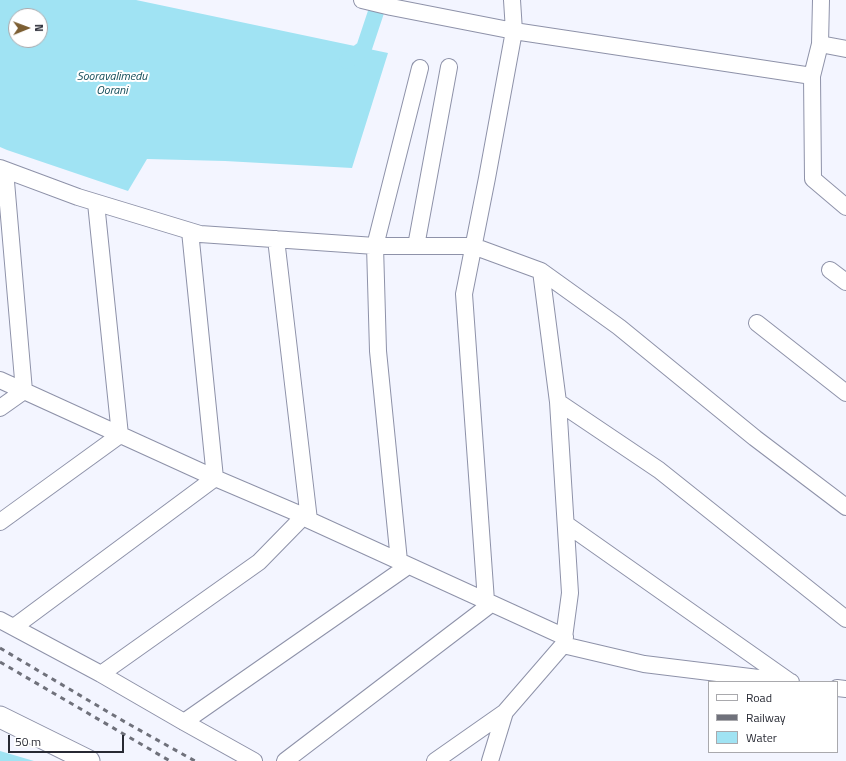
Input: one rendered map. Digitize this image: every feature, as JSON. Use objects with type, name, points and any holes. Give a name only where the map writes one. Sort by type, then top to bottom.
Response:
[{"type":"street","points":[[365,0],[391,7],[514,31],[812,76]]},
{"type":"street","points":[[489,602],[464,294],[514,31],[512,0]]},
{"type":"street","points":[[821,0],[820,44],[812,76],[813,179],[846,206]]},
{"type":"street","points":[[820,44],[846,49]]},
{"type":"street","points":[[416,246],[449,67]]},
{"type":"street","points":[[403,564],[378,351],[374,246],[420,68]]},
{"type":"street","points":[[24,391],[3,169],[96,203],[200,234],[374,246],[473,246],[541,271],[620,327],[755,438],[846,507]]},
{"type":"street","points":[[96,203],[120,435]]},
{"type":"street","points":[[190,231],[215,478]]},
{"type":"street","points":[[276,239],[306,518]]},
{"type":"street","points":[[830,270],[846,282]]},
{"type":"street","points":[[435,761],[505,712],[564,641],[570,593],[566,524],[558,402],[541,271]]},
{"type":"street","points":[[757,323],[846,393]]},
{"type":"street","points":[[0,380],[489,602],[564,641],[644,664],[783,681]]},
{"type":"street","points":[[0,408],[24,391]]},
{"type":"street","points":[[558,402],[659,470],[846,619]]},
{"type":"street","points":[[0,522],[120,435]]},
{"type":"street","points":[[215,478],[7,624],[102,674],[254,761]]},
{"type":"street","points":[[102,674],[258,562],[306,518]]},
{"type":"street","points":[[566,524],[790,681]]},
{"type":"street","points":[[184,722],[403,564]]},
{"type":"street","points":[[285,761],[489,602]]},
{"type":"street","points":[[490,761],[505,712]]},
{"type":"street","points":[[0,717],[89,761]]},
{"type":"water","name":"Sooravalimedu Oorani","points":[[0,0],[136,0],[388,53],[352,168],[225,161],[147,159],[128,191],[0,147]]},
{"type":"water","points":[[0,751],[34,761],[0,761]]},
{"type":"waterway","points":[[347,61],[364,48],[380,0]]},
{"type":"railway","points":[[0,648],[125,722],[195,761]]},
{"type":"railway","points":[[0,662],[170,761]]}]
